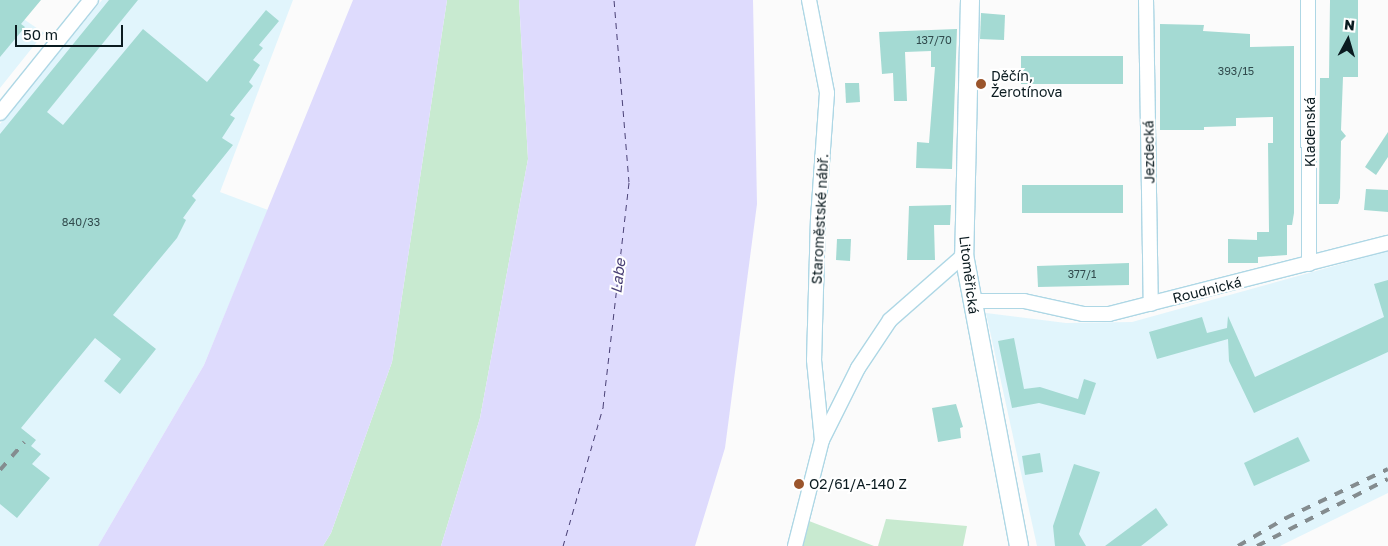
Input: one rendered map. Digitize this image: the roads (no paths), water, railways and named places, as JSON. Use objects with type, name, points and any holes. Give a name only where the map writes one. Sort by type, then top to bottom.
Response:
[{"type":"main road","name":"Litoměřická","points":[[970,0],[964,255],[1019,546]]},
{"type":"street","points":[[0,112],[92,0]]},
{"type":"street","name":"Staroměstské nábř.","points":[[809,0],[828,93],[818,218],[814,360],[822,440]]},
{"type":"street","name":"Jezdecká","points":[[1146,0],[1151,304]]},
{"type":"street","name":"Kladenská","points":[[1308,0],[1309,264]]},
{"type":"street","name":"Roudnická","points":[[972,301],[1024,301],[1083,314],[1109,314],[1388,243]]},
{"type":"street","name":"Staroměstské nábř.","points":[[795,546],[822,440],[858,368],[890,320],[964,255]]},
{"type":"water","points":[[353,0],[447,0],[392,362],[331,533],[323,546],[98,546],[204,365]]},
{"type":"water","name":"Labe","points":[[519,0],[753,0],[757,204],[725,448],[695,546],[441,546],[480,418],[528,159]]},
{"type":"railway","points":[[0,470],[24,442]]},
{"type":"railway","points":[[1238,546],[1286,518],[1388,469]]},
{"type":"railway","points":[[1257,546],[1388,479]]},
{"type":"place","name":"Děčín, Žerotínova","points":[[981,84]]},
{"type":"place","name":"O2/61/A-140 Z","points":[[799,484]]}]
